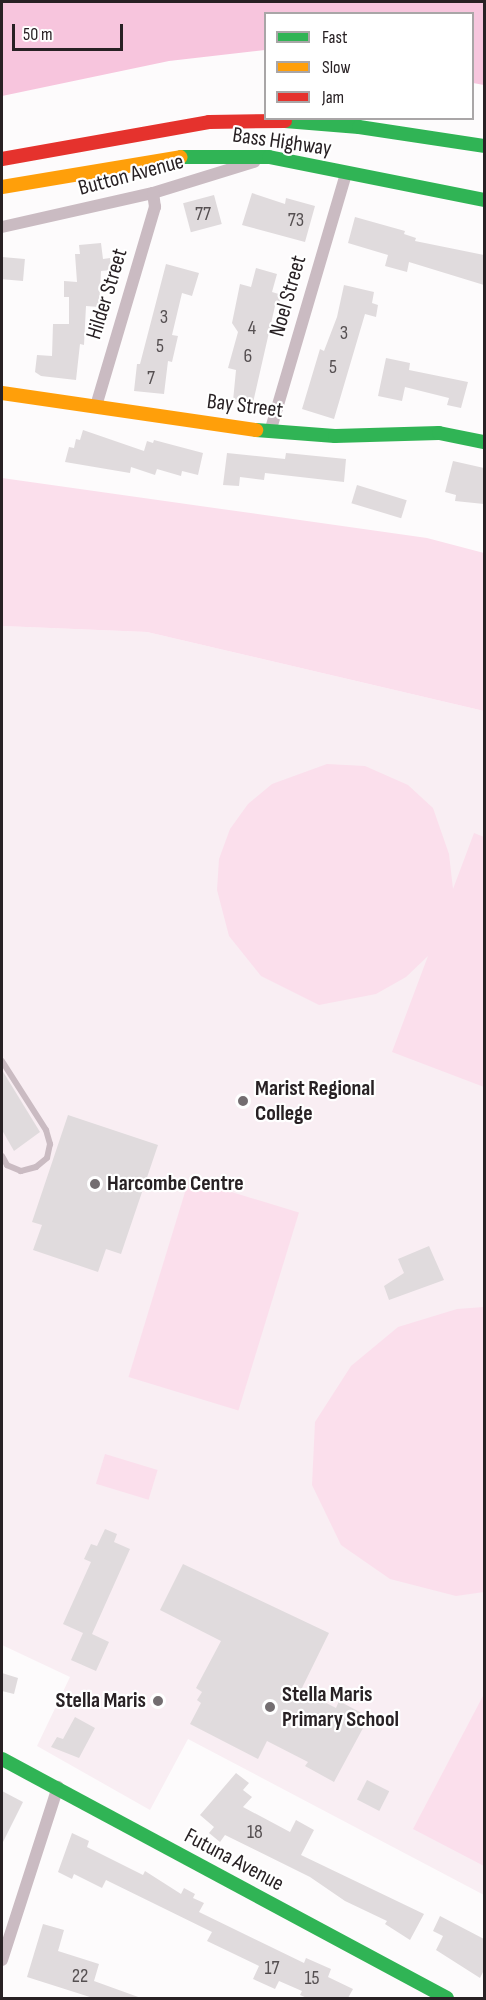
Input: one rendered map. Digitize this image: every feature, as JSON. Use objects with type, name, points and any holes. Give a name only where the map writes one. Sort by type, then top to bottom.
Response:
[{"type":"main road","name":"Bass Highway","points":[[2,159],[209,122],[273,120],[359,127],[484,146]]},
{"type":"main road","name":"Bass Highway","points":[[2,187],[164,158],[216,154],[269,157],[484,200]]},
{"type":"main road","name":"Bay Street","points":[[2,393],[270,432],[335,436],[439,433],[484,442]]},
{"type":"main road","name":"Futuna Avenue","points":[[2,1759],[58,1787],[447,1998]]},
{"type":"street","name":"Button Avenue","points":[[2,227],[153,193],[269,157]]},
{"type":"street","name":"Noel Street","points":[[270,432],[345,173]]},
{"type":"street","name":"Hilder Street","points":[[96,406],[155,207],[153,193]]},
{"type":"street","points":[[2,1960],[58,1787]]},
{"type":"lane","points":[[2,1061],[46,1130],[50,1144],[46,1158],[36,1167],[21,1171],[7,1165],[2,1156]]},
{"type":"shaded area","points":[[2,2],[484,2],[484,85],[474,83],[474,12],[264,12],[264,50],[169,61],[2,96]]},
{"type":"shaded area","points":[[2,478],[427,538],[484,553],[484,711],[147,632],[2,626]]},
{"type":"shaded area","name":"Marist Regional College","points":[[2,626],[147,632],[484,711],[484,1895],[188,1739],[150,1810],[37,1746],[70,1677],[2,1645]]},
{"type":"shaded area","points":[[327,764],[365,766],[408,785],[433,808],[449,854],[453,889],[474,833],[484,837],[484,1087],[392,1052],[428,956],[406,977],[376,994],[319,1005],[261,976],[229,936],[217,890],[219,859],[230,829],[248,804],[272,784]]},
{"type":"shaded area","points":[[189,1179],[299,1213],[238,1411],[128,1377]]},
{"type":"shaded area","points":[[484,1307],[484,1592],[456,1596],[390,1579],[341,1545],[312,1485],[315,1422],[351,1366],[398,1327],[457,1309]]},
{"type":"shaded area","points":[[105,1454],[158,1470],[149,1500],[96,1484]]},
{"type":"shaded area","points":[[484,1694],[484,1866],[413,1829]]},
{"type":"building","points":[[252,193],[285,204],[286,198],[315,206],[305,242],[242,225]]},
{"type":"building","points":[[214,195],[222,224],[191,232],[183,203]]},
{"type":"building","points":[[355,217],[405,231],[404,234],[416,238],[415,241],[484,255],[484,285],[409,262],[407,272],[385,266],[388,255],[348,243]]},
{"type":"building","points":[[101,243],[103,259],[110,258],[111,270],[101,271],[99,307],[86,306],[84,345],[80,344],[76,380],[41,376],[35,372],[37,355],[52,356],[53,324],[69,324],[69,297],[64,297],[64,281],[77,282],[75,254],[80,254],[79,245]]},
{"type":"building","points":[[2,257],[25,259],[23,281],[2,279]]},
{"type":"building","points":[[166,264],[199,273],[192,296],[182,293],[172,335],[178,336],[172,362],[168,361],[164,394],[134,391],[137,364],[140,364]]},
{"type":"building","points":[[256,268],[277,274],[272,292],[282,295],[278,306],[275,306],[252,407],[233,401],[236,370],[228,368],[238,332],[232,323],[240,284],[251,287]]},
{"type":"building","points":[[344,285],[374,292],[372,303],[378,305],[376,317],[365,314],[334,419],[302,409],[320,349],[324,351],[337,317]]},
{"type":"building","points":[[386,358],[410,363],[409,370],[468,382],[461,408],[447,405],[449,398],[405,387],[402,401],[378,396]]},
{"type":"building","points":[[83,430],[144,451],[147,441],[153,443],[154,440],[203,453],[198,475],[182,471],[181,476],[157,469],[155,475],[131,467],[130,473],[65,462],[69,447],[74,448],[76,439],[80,440]]},
{"type":"building","points":[[227,453],[285,459],[286,453],[346,459],[344,482],[265,473],[264,480],[240,477],[239,486],[223,485]]},
{"type":"building","points":[[453,461],[484,468],[484,504],[455,501],[456,495],[445,492]]},
{"type":"building","points":[[357,485],[407,500],[401,518],[351,503]]},
{"type":"building","points":[[2,1070],[40,1132],[14,1151],[2,1130]]},
{"type":"building","name":"Harcombe Centre","points":[[68,1115],[158,1145],[121,1254],[106,1249],[98,1272],[33,1250],[42,1225],[32,1222]]},
{"type":"building","points":[[429,1246],[444,1280],[389,1300],[384,1286],[404,1273],[398,1259]]},
{"type":"building","points":[[105,1529],[117,1534],[114,1542],[130,1549],[92,1634],[109,1642],[96,1671],[71,1660],[83,1633],[63,1624],[91,1562],[84,1559],[91,1544],[97,1546]]},
{"type":"building","points":[[183,1564],[329,1633],[301,1690],[336,1708],[339,1701],[369,1717],[334,1782],[305,1766],[308,1762],[267,1741],[258,1759],[190,1724],[201,1703],[197,1700],[202,1692],[196,1688],[221,1641],[160,1610]]},
{"type":"building","points":[[2,1673],[18,1678],[14,1694],[2,1691]]},
{"type":"building","points":[[75,1717],[95,1728],[79,1758],[51,1747],[57,1737],[63,1739]]},
{"type":"building","points":[[236,1773],[249,1783],[243,1790],[252,1797],[243,1807],[290,1832],[296,1820],[314,1830],[301,1855],[424,1914],[410,1940],[385,1924],[387,1921],[345,1901],[310,1877],[225,1835],[220,1842],[209,1833],[214,1827],[200,1815]]},
{"type":"building","points":[[367,1780],[389,1791],[379,1811],[357,1800]]},
{"type":"building","points":[[2,1791],[23,1802],[2,1844]]},
{"type":"building","points":[[72,1833],[89,1841],[87,1847],[143,1875],[145,1871],[181,1894],[184,1888],[195,1894],[193,1898],[204,1903],[199,1912],[304,1963],[306,1958],[331,1969],[328,1977],[353,1989],[348,1998],[307,1998],[300,1995],[302,1991],[279,1981],[275,1989],[253,1979],[259,1966],[207,1941],[212,1932],[106,1880],[102,1888],[74,1874],[72,1879],[58,1872]]},
{"type":"building","points":[[440,1916],[484,1939],[484,1970],[480,1978],[436,1950],[443,1936],[433,1931]]},
{"type":"building","points":[[43,1924],[64,1930],[58,1951],[99,1964],[94,1981],[141,1998],[93,1998],[27,1977]]},
{"type":"traffic: fast","points":[[285,121],[359,127],[484,146]]},
{"type":"traffic: fast","points":[[181,157],[269,157],[484,200]]},
{"type":"traffic: fast","points":[[256,430],[335,436],[439,433],[484,442]]},
{"type":"traffic: fast","points":[[2,1759],[447,1998]]},
{"type":"traffic: slow","points":[[2,187],[181,157]]},
{"type":"traffic: slow","points":[[2,393],[256,430]]},
{"type":"traffic: jam","points":[[2,159],[209,122],[285,121]]},
{"type":"place","name":"Marist Regional College","points":[[243,1101]]},
{"type":"place","name":"Harcombe Centre","points":[[95,1184]]},
{"type":"place","name":"Stella Maris","points":[[158,1701]]},
{"type":"place","name":"Stella Maris Primary School","points":[[270,1707]]}]
